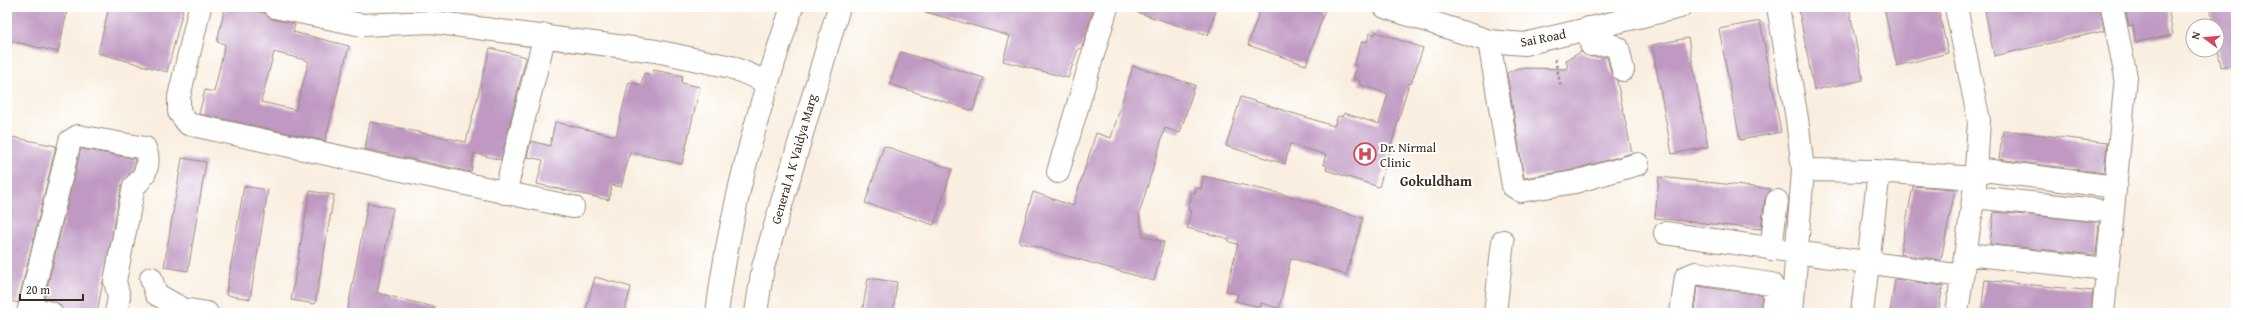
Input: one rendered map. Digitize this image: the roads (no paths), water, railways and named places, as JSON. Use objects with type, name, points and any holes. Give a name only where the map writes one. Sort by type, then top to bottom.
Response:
[{"type":"street","points":[[200,7],[179,97],[179,112],[188,124],[505,194],[573,207]]},
{"type":"street","points":[[275,7],[362,25],[431,22],[545,36],[674,55],[731,67],[767,82]]},
{"type":"street","points":[[717,313],[723,262],[747,150],[767,82],[792,7]]},
{"type":"street","name":"General A K Vaidya Marg","points":[[756,313],[763,267],[839,7]]},
{"type":"street","points":[[1058,172],[1107,7]]},
{"type":"street","name":"Sai Road","points":[[1385,7],[1489,41],[1577,46],[1680,7]]},
{"type":"street","points":[[1778,7],[1798,120],[1803,170],[1798,253],[1792,313]]},
{"type":"street","points":[[1956,7],[1979,121],[1975,181],[1957,313]]},
{"type":"street","points":[[2103,313],[2126,78],[2112,7]]},
{"type":"street","points":[[505,194],[545,36]]},
{"type":"street","points":[[1489,41],[1513,186],[1521,192],[1548,188],[1638,164]]},
{"type":"street","points":[[1577,46],[1609,44],[1618,48],[1623,70]]},
{"type":"street","points":[[41,312],[70,140],[78,136],[145,148],[148,156],[142,180],[134,186],[115,282],[119,297],[116,313]]},
{"type":"street","points":[[1803,170],[1879,172],[1975,181],[2115,187]]},
{"type":"street","points":[[1862,313],[1879,172]]},
{"type":"street","points":[[1975,181],[2096,210]]},
{"type":"street","points":[[1771,249],[1776,201]]},
{"type":"street","points":[[1666,233],[1868,264],[1962,276]]},
{"type":"street","points":[[1495,313],[1504,241]]},
{"type":"street","points":[[1966,254],[2107,269]]},
{"type":"street","points":[[1681,313],[1686,277],[1696,273],[1771,284],[1775,290],[1772,313]]},
{"type":"street","points":[[151,278],[156,294],[182,309],[207,313]]},
{"type":"place","name":"Dr. Nirmal Clinic","points":[[1365,154]]},
{"type":"district","name":"Gokuldham","points":[[1436,181]]}]
